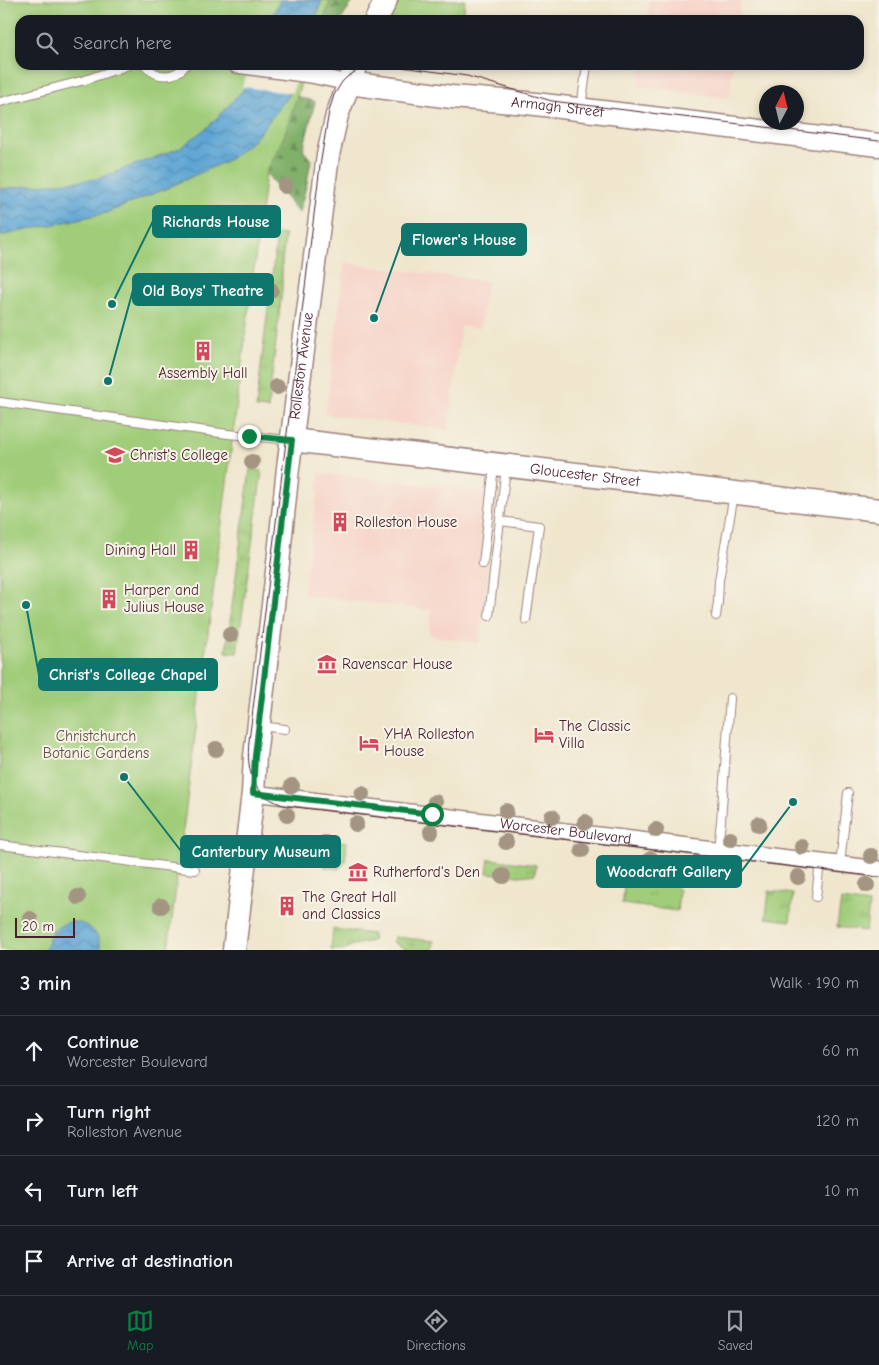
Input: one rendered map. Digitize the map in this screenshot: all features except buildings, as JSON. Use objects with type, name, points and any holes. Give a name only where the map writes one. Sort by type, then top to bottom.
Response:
[{"type":"street","points":[[378,15],[386,0]]},
{"type":"street","name":"Armagh Street","points":[[272,70],[311,75],[353,74],[452,97],[879,145]]},
{"type":"street","name":"Rolleston Avenue","points":[[234,950],[253,793],[258,726],[328,155],[337,115],[353,74]]},
{"type":"street","name":"Gloucester Street","points":[[292,440],[879,510]]},
{"type":"street","name":"Worcester Boulevard","points":[[253,793],[879,869]]},
{"type":"lane","points":[[0,102],[85,80],[115,70]]},
{"type":"lane","points":[[150,70],[160,75],[168,76],[182,70]]},
{"type":"lane","points":[[581,110],[586,70]]},
{"type":"lane","points":[[0,402],[228,434],[292,440]]},
{"type":"lane","points":[[489,616],[500,521],[500,465]]},
{"type":"lane","points":[[483,564],[500,465]]},
{"type":"lane","points":[[716,616],[719,580],[734,492]]},
{"type":"lane","points":[[500,521],[539,526],[526,620]]},
{"type":"lane","points":[[718,849],[722,821],[730,698]]},
{"type":"lane","points":[[258,726],[285,729]]},
{"type":"lane","points":[[840,864],[848,793]]},
{"type":"lane","points":[[0,845],[195,870]]},
{"type":"lane","points":[[816,897],[820,862]]},
{"type":"shaded area","points":[[649,0],[741,0],[740,15],[648,15]]},
{"type":"shaded area","points":[[641,70],[732,70],[729,98],[639,86]]},
{"type":"shaded area","points":[[345,263],[487,281],[480,328],[461,326],[449,430],[325,414]]},
{"type":"shaded area","points":[[320,473],[497,494],[479,643],[429,635],[431,610],[303,595]]},
{"type":"green space","name":"Christchurch Botanic Gardens","points":[[0,0],[331,0],[325,15],[15,15],[15,70],[305,70],[284,136],[266,173],[168,950],[0,950]]},
{"type":"green space","points":[[226,0],[354,0],[344,15],[231,15]]},
{"type":"green space","points":[[401,0],[465,0],[464,15],[392,15]]},
{"type":"green space","points":[[290,94],[315,102],[303,150],[311,160],[299,213],[266,173],[232,172]]},
{"type":"green space","points":[[277,234],[285,235],[282,262],[282,290],[268,409],[256,408]]},
{"type":"green space","points":[[250,469],[262,471],[237,653],[226,652]]},
{"type":"green space","points":[[275,834],[347,842],[345,863],[339,869],[324,867],[318,860],[273,855]]},
{"type":"green space","points":[[489,859],[536,865],[535,874],[520,876],[487,873]]},
{"type":"green space","points":[[625,876],[670,881],[679,890],[677,911],[622,904]]},
{"type":"green space","points":[[769,891],[793,894],[790,921],[766,918]]},
{"type":"green space","points":[[841,900],[869,904],[866,931],[837,927]]},
{"type":"green space","points":[[333,929],[373,934],[372,941],[353,945],[344,950],[331,950]]},
{"type":"green space","points":[[394,937],[434,941],[433,950],[408,950],[394,943]]},
{"type":"water","points":[[280,0],[322,0],[317,15],[273,15]]},
{"type":"water","points":[[251,70],[296,70],[288,97],[254,140],[230,159],[163,190],[106,213],[0,236],[0,189],[97,179],[180,148],[209,126],[243,90]]},
{"type":"water","points":[[72,922],[84,924],[92,930],[96,934],[101,950],[46,950],[49,939],[54,931],[61,925]]},
{"type":"pier","points":[[248,70],[299,70],[292,93],[242,87]]},
{"type":"tram line","points":[[358,70],[342,82],[334,95],[329,111],[320,166],[249,741],[248,752],[251,773],[259,790],[275,802],[287,806],[879,877]]},
{"type":"tram line","points":[[423,70],[467,76],[552,101],[879,141]]},
{"type":"place","name":"Richards House","points":[[112,304]]},
{"type":"place","name":"Flower's House","points":[[374,318]]},
{"type":"place","name":"Assembly Hall","points":[[203,351]]},
{"type":"place","name":"Old Boys' Theatre","points":[[108,381]]},
{"type":"place","name":"Christ's College","points":[[115,455]]},
{"type":"place","name":"Rolleston House","points":[[340,522]]},
{"type":"place","name":"Dining Hall","points":[[191,550]]},
{"type":"place","name":"Harper and Julius House","points":[[109,599]]},
{"type":"place","name":"Christ's College Chapel","points":[[26,605]]},
{"type":"place","name":"Ravenscar House","points":[[327,664]]},
{"type":"place","name":"The Classic Villa","points":[[544,735]]},
{"type":"place","name":"YHA Rolleston House","points":[[369,743]]},
{"type":"place","name":"Canterbury Museum","points":[[124,777]]},
{"type":"place","name":"Woodcraft Gallery","points":[[793,802]]},
{"type":"place","name":"Rutherford's Den","points":[[358,872]]},
{"type":"place","name":"The Great Hall and Classics","points":[[287,906]]},
{"type":"route","points":[[249,436],[292,440],[255,756],[253,793],[432,814]]}]
